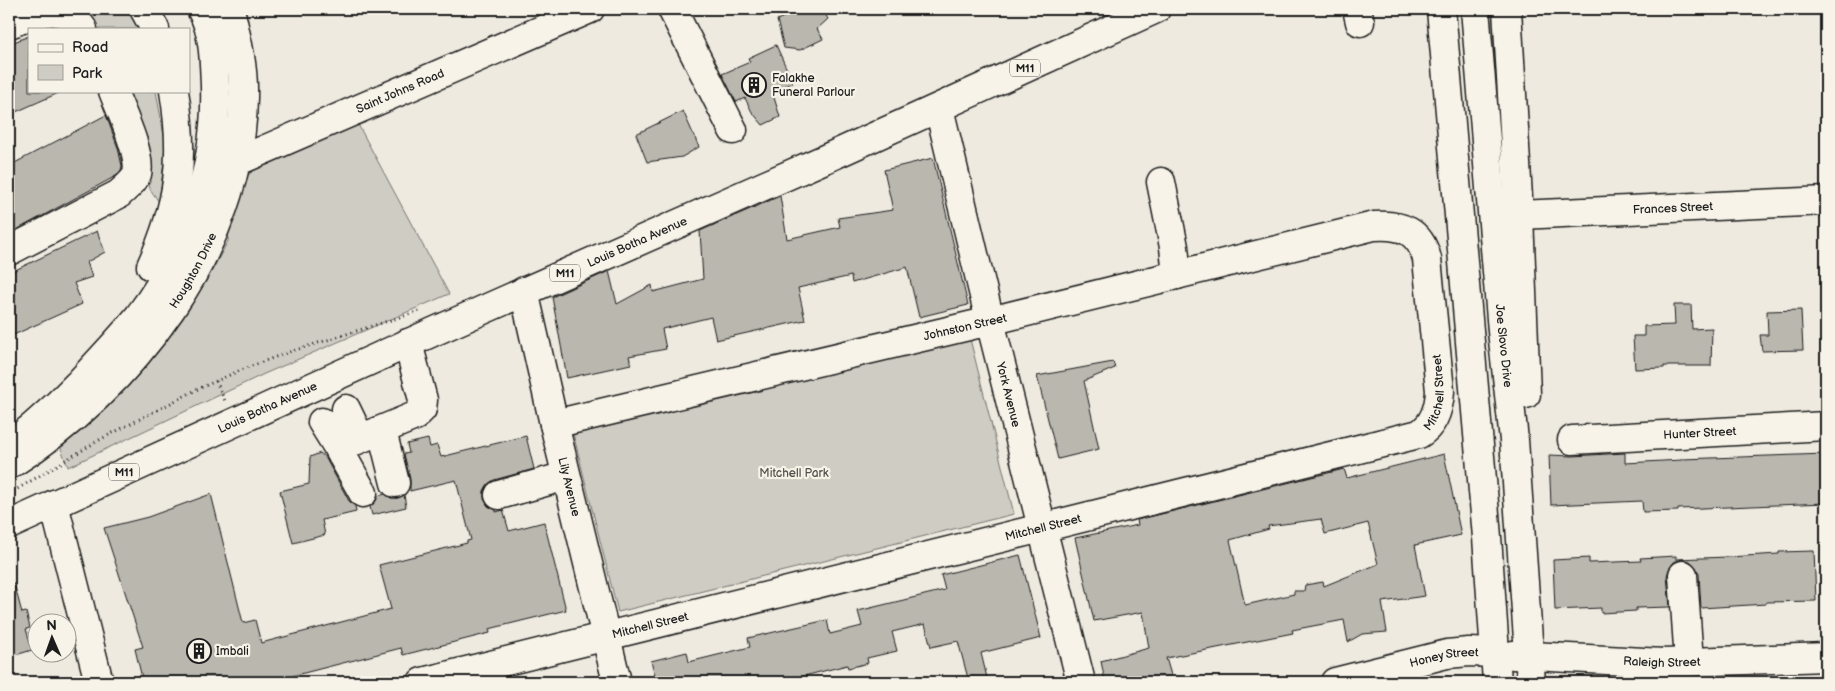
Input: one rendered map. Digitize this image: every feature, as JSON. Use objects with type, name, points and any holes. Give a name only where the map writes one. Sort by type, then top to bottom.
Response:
[{"type":"street","points":[[144,9],[154,28]]},
{"type":"street","name":"Saint Johns Road","points":[[209,166],[236,162],[590,9]]},
{"type":"street","points":[[672,9],[733,130]]},
{"type":"street","name":"Louis Botha Avenue","points":[[9,525],[408,343],[939,108],[1156,9]]},
{"type":"street","points":[[1441,9],[1497,682]]},
{"type":"street","name":"Joe Slovo Drive","points":[[1475,9],[1503,340],[1514,440],[1531,670]]},
{"type":"street","points":[[1508,9],[1528,416],[1527,430],[1524,436],[1514,440]]},
{"type":"street","points":[[9,24],[44,11],[52,10],[71,15],[82,28]]},
{"type":"street","name":"Houghton Drive","points":[[9,466],[52,436],[86,408],[122,371],[154,335],[172,310],[203,257],[226,198],[236,162],[242,122],[243,79],[238,41],[215,10]]},
{"type":"street","name":"Houghton Drive","points":[[9,446],[58,405],[139,316],[168,270],[189,227],[206,180],[214,137],[216,104],[210,35],[215,10]]},
{"type":"street","points":[[9,251],[119,194],[132,182],[137,174],[135,147],[113,92]]},
{"type":"street","points":[[111,348],[120,324],[157,254],[175,201],[179,172],[179,148],[178,118],[174,92]]},
{"type":"street","name":"York Avenue","points":[[939,108],[990,321],[1081,682]]},
{"type":"street","points":[[1161,182],[1177,274]]},
{"type":"street","name":"Frances Street","points":[[1519,216],[1826,201]]},
{"type":"street","name":"Mitchell Street","points":[[422,682],[1043,529],[1409,437],[1424,431],[1437,413],[1440,391],[1427,259],[1420,239],[1411,232],[1389,225],[1374,226]]},
{"type":"street","name":"Johnston Street","points":[[554,424],[990,321],[1374,226]]},
{"type":"street","name":"Lily Avenue","points":[[524,291],[566,476],[617,682]]},
{"type":"street","points":[[322,422],[360,439],[415,416],[422,408],[423,400],[408,343]]},
{"type":"street","points":[[346,409],[360,439],[395,483]]},
{"type":"street","name":"Hunter Street","points":[[1572,440],[1826,426]]},
{"type":"street","points":[[360,439],[363,493]]},
{"type":"street","points":[[499,495],[566,476]]},
{"type":"street","points":[[54,504],[99,682]]},
{"type":"street","points":[[1683,575],[1689,662]]},
{"type":"street","name":"Honey Street","points":[[1335,682],[1447,654],[1469,652],[1496,653]]},
{"type":"street","name":"Raleigh Street","points":[[1496,653],[1531,670],[1826,657]]},
{"type":"path","points":[[9,494],[101,439],[198,389],[286,352],[424,309]]},
{"type":"green space","points":[[85,9],[126,9],[139,28],[94,28]]},
{"type":"green space","points":[[126,92],[156,92],[166,147],[159,202],[150,189],[142,125]]},
{"type":"green space","points":[[354,117],[449,294],[264,374],[68,467],[57,438],[184,310],[207,280],[228,241],[231,209],[246,177],[259,166]]},
{"type":"green space","name":"Mitchell Park","points":[[969,335],[1014,514],[618,612],[573,433]]},
{"type":"building","points":[[801,9],[822,9],[828,19],[817,29],[823,39],[800,50],[784,48],[777,20]]},
{"type":"building","points":[[28,36],[28,92],[61,92],[9,115],[9,44]]},
{"type":"building","name":"Falakhe Funeral Parlour","points":[[776,45],[793,83],[772,91],[780,117],[763,125],[752,112],[745,98],[736,102],[722,74],[750,62],[748,58]]},
{"type":"building","points":[[683,111],[699,147],[682,157],[647,162],[636,134]]},
{"type":"building","points":[[106,115],[118,148],[122,166],[121,170],[116,176],[9,234],[9,166]]},
{"type":"building","points":[[933,158],[968,305],[919,317],[907,267],[852,283],[851,276],[798,288],[805,320],[716,340],[711,317],[662,329],[666,349],[629,356],[631,364],[567,378],[552,297],[609,271],[617,304],[652,285],[653,292],[703,279],[700,231],[780,196],[787,239],[840,227],[838,218],[893,210],[884,170]]},
{"type":"building","points":[[97,231],[105,252],[87,262],[92,277],[74,283],[82,304],[9,337],[9,273]]},
{"type":"building","points":[[1674,305],[1691,305],[1692,329],[1712,328],[1711,366],[1664,366],[1664,368],[1635,369],[1633,336],[1644,336],[1644,326],[1675,325]]},
{"type":"building","points":[[1801,310],[1803,350],[1762,351],[1760,335],[1768,335],[1767,311]]},
{"type":"building","points":[[1113,362],[1115,368],[1084,381],[1099,449],[1058,459],[1037,376]]},
{"type":"building","points":[[526,436],[534,469],[494,480],[488,484],[484,491],[484,499],[488,506],[496,510],[496,512],[503,510],[509,531],[544,522],[566,610],[489,629],[490,633],[403,655],[401,648],[269,682],[143,682],[135,649],[143,647],[104,528],[148,517],[211,494],[243,623],[255,620],[261,643],[391,609],[379,565],[467,543],[467,541],[471,540],[456,480],[410,491],[410,479],[404,454],[409,453],[407,444],[428,439],[430,447],[437,445],[441,457]]},
{"type":"building","points":[[320,453],[325,457],[349,501],[355,506],[356,512],[322,520],[325,535],[293,543],[280,491],[309,484],[310,457]]},
{"type":"building","points":[[1625,453],[1625,463],[1826,454],[1826,503],[1643,512],[1642,501],[1551,505],[1549,455],[1573,456]]},
{"type":"building","points":[[1444,454],[1461,535],[1415,545],[1425,596],[1382,602],[1387,632],[1362,634],[1348,642],[1344,620],[1292,630],[1293,633],[1166,658],[1173,682],[1105,682],[1101,661],[1149,648],[1143,612],[1094,621],[1075,538],[1138,525],[1137,520],[1344,469],[1347,478]],"holes":[[[1321,519],[1325,534],[1368,523],[1378,564],[1324,586],[1323,582],[1305,585],[1304,591],[1294,591],[1294,594],[1245,605],[1230,540],[1269,529],[1268,526]]]},
{"type":"building","points":[[385,494],[391,498],[398,498],[404,495],[406,507],[372,515],[370,507],[378,496]]},
{"type":"building","points":[[1814,551],[1816,601],[1766,602],[1766,604],[1701,608],[1699,574],[1696,567],[1690,561],[1682,559],[1674,562],[1667,576],[1670,607],[1636,608],[1636,611],[1601,613],[1601,608],[1555,610],[1553,560],[1589,558],[1589,563],[1641,561],[1640,558],[1676,556],[1676,559]]},
{"type":"building","points":[[1020,555],[1041,638],[981,653],[988,682],[969,682],[958,641],[931,647],[925,624],[892,632],[897,651],[867,658],[868,663],[848,668],[847,665],[781,682],[657,682],[651,661],[687,652],[689,662],[750,647],[748,638],[827,620],[830,634],[862,626],[858,611],[945,590],[941,575]]},
{"type":"building","points":[[14,583],[22,613],[26,612],[28,620],[28,628],[26,629],[28,651],[9,657],[9,584]]},
{"type":"place","name":"Falakhe Funeral Parlour","points":[[754,85]]},
{"type":"place","name":"Imbali","points":[[199,651]]}]
